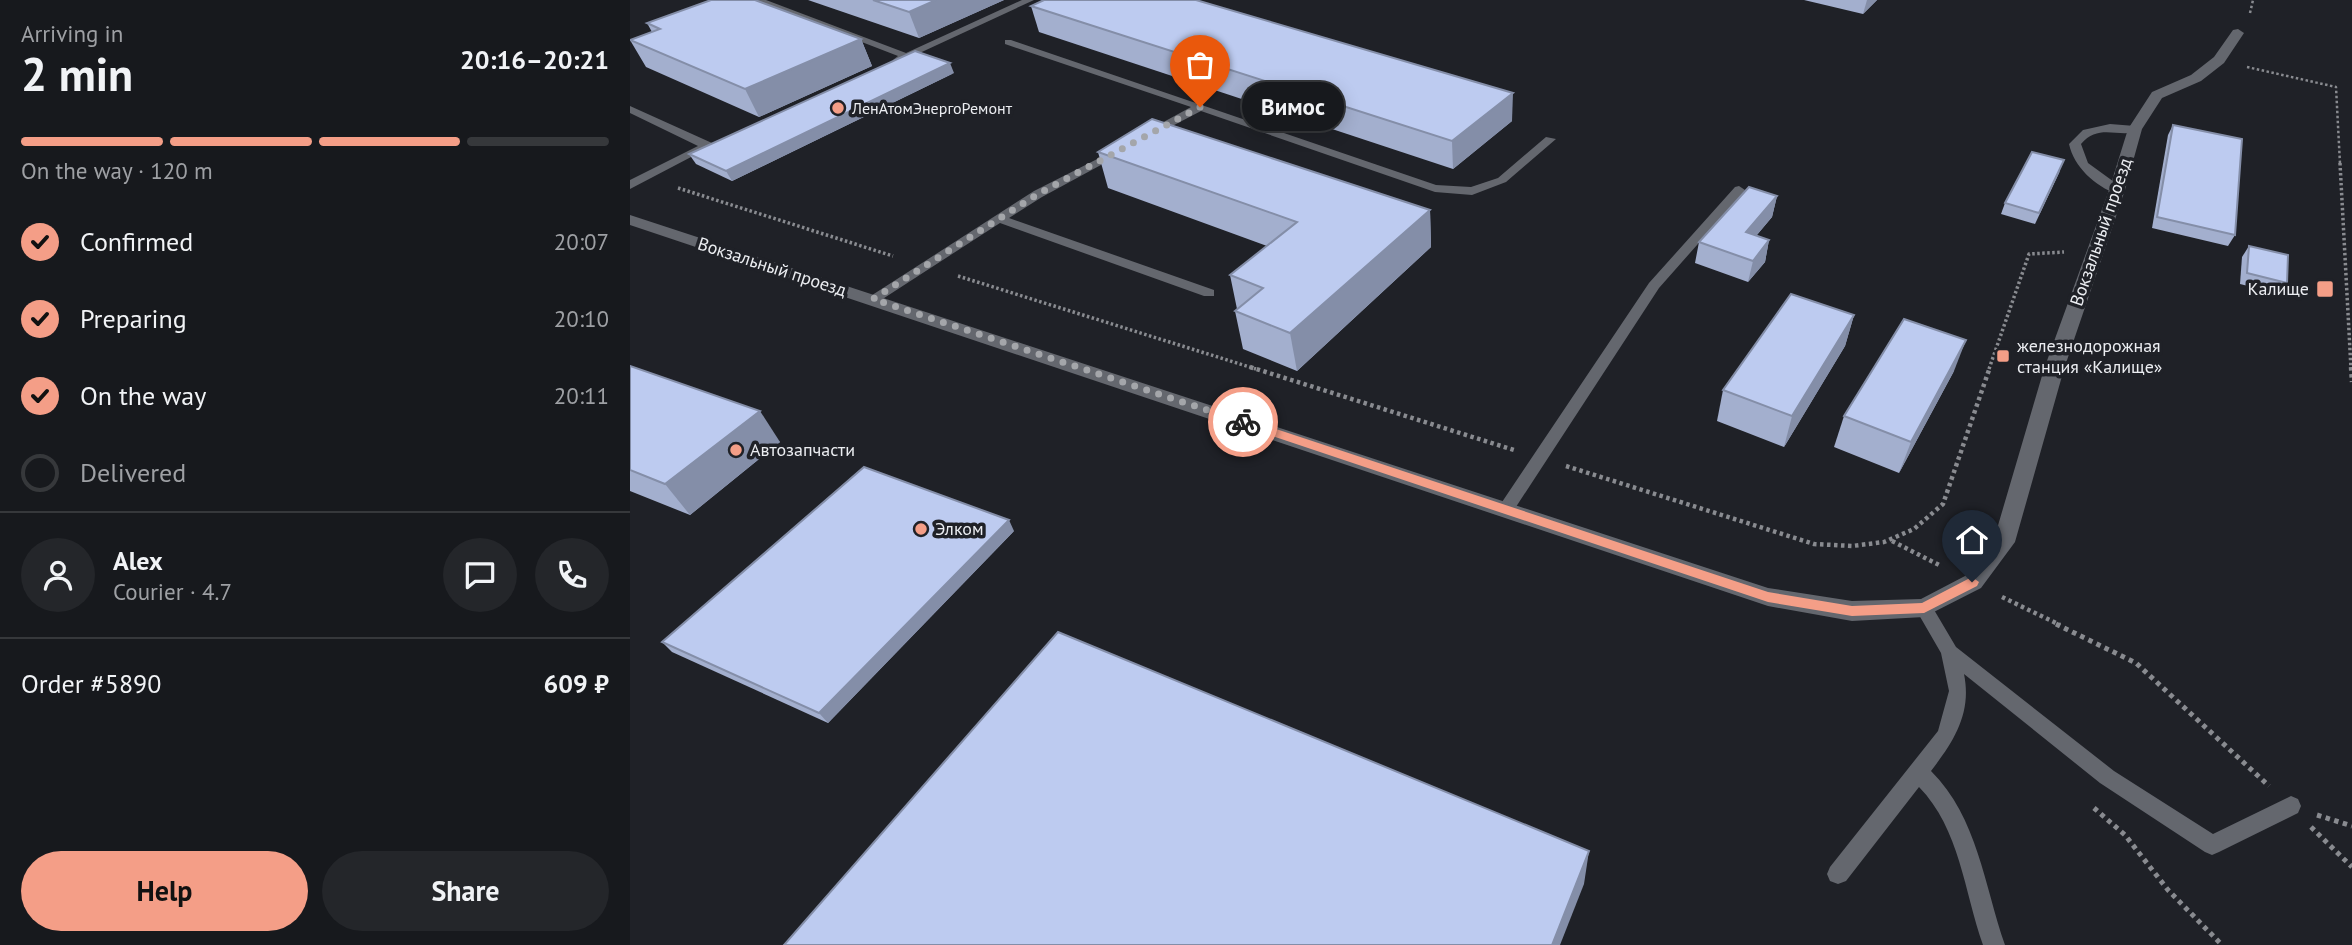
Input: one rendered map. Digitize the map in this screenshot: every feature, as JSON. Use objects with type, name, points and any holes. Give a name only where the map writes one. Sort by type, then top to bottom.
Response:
[{"type":"street","name":"Вокзальный проезд","points":[[630,220],[1768,597],[1852,611],[1924,608],[1972,582],[2004,542],[2054,369],[2117,190],[2135,129],[2157,95],[2196,78],[2219,60],[2238,33]]},
{"type":"lane","points":[[758,0],[906,56]]},
{"type":"lane","points":[[881,67],[1029,0]]},
{"type":"lane","points":[[1008,42],[1434,188],[1472,191],[1502,180],[1550,139]]},
{"type":"lane","points":[[873,299],[1038,194],[1200,107]]},
{"type":"lane","points":[[630,109],[707,146]]},
{"type":"lane","points":[[2117,190],[2088,170],[2076,152],[2075,144],[2084,132],[2096,129],[2135,129]]},
{"type":"lane","points":[[630,185],[719,140]]},
{"type":"lane","points":[[1506,509],[1654,285],[1739,190]]},
{"type":"lane","points":[[1000,219],[1209,293]]},
{"type":"lane","points":[[1838,874],[1947,735],[1958,691],[1950,652],[1924,608]]},
{"type":"lane","points":[[1950,652],[2106,777],[2212,845],[2291,806]]},
{"type":"lane","points":[[1918,772],[1946,803],[1965,844],[1982,915],[1994,945]]},
{"type":"path","points":[[2219,60],[2336,87],[2352,383]]},
{"type":"path","points":[[645,178],[1814,544],[1851,547],[1892,541],[1923,525],[1943,504],[2029,254],[2096,249]]},
{"type":"path","points":[[1892,541],[2136,663],[2291,806],[2352,867]]},
{"type":"path","points":[[2291,806],[2352,826]]},
{"type":"path","points":[[2125,835],[2168,890],[2222,945]]},
{"type":"building","points":[[711,0],[755,0],[861,39],[745,89],[630,40],[660,29],[647,23]]},
{"type":"building","points":[[873,0],[936,0],[909,12]]},
{"type":"building","points":[[1044,0],[1196,0],[1513,93],[1452,141],[1031,6]]},
{"type":"building","points":[[915,51],[950,63],[726,171],[689,154]]},
{"type":"building","points":[[1152,119],[1430,210],[1290,333],[1235,311],[1263,288],[1230,275],[1297,222],[1098,152]]},
{"type":"building","name":"Калище","points":[[2173,125],[2242,139],[2235,235],[2157,217]]},
{"type":"building","points":[[2032,152],[2064,160],[2039,213],[2005,203]]},
{"type":"building","points":[[1749,187],[1777,196],[1746,232],[1769,240],[1753,261],[1699,242]]},
{"type":"building","points":[[2249,246],[2288,255],[2287,283],[2247,273]]},
{"type":"building","points":[[1791,294],[1854,315],[1792,416],[1723,390]]},
{"type":"building","points":[[1904,319],[1966,340],[1911,442],[1844,416]]},
{"type":"building","points":[[630,366],[760,411],[665,484],[630,470]]},
{"type":"building","points":[[864,467],[1009,520],[819,713],[662,642]]},
{"type":"building","points":[[1058,632],[1589,851],[1552,945],[784,945]]},
{"type":"way so far","points":[[1200,107],[1038,194],[873,299],[1243,422]]},
{"type":"place","name":"Вимос","points":[[1200,107]]},
{"type":"place","name":"ЛенАтомЭнергоРемонт","points":[[838,108]]},
{"type":"place","name":"Калище","points":[[2325,289]]},
{"type":"place","name":"железнодорожная станция «Калище»","points":[[2003,356]]},
{"type":"place","name":"Автозапчасти","points":[[736,450]]},
{"type":"place","name":"Элком","points":[[921,529]]},
{"type":"route","points":[[1243,422],[1768,597],[1852,611],[1924,608],[1972,582]]}]
